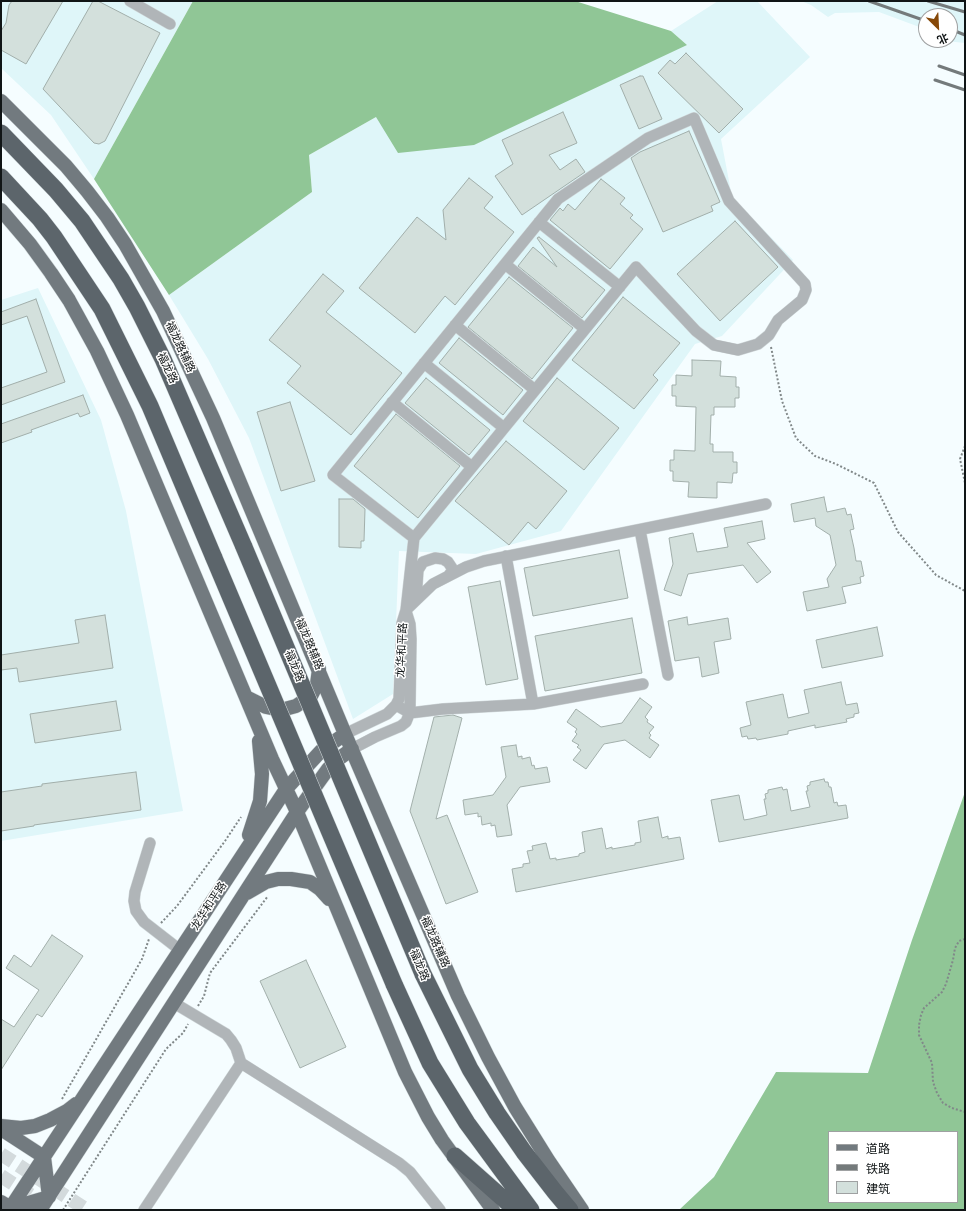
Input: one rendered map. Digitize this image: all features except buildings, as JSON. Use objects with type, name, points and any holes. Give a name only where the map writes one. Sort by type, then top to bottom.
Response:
[{"type":"highway","name":"福龙路","points":[[1,133],[56,190],[82,221],[121,279],[137,307],[163,359],[244,547],[423,974],[470,1069],[497,1113],[524,1152],[570,1210]]},
{"type":"highway","points":[[1,177],[40,219],[54,237],[102,309],[150,406],[394,984],[430,1063],[467,1123],[531,1210]]},
{"type":"highway","points":[[454,1156],[516,1210]]},
{"type":"main road","name":"福龙路辅路","points":[[1,102],[61,160],[87,191],[125,244],[163,311],[213,418],[439,952],[488,1057],[519,1113],[548,1160],[582,1210]]},
{"type":"main road","points":[[1,210],[30,244],[51,273],[69,300],[97,351],[127,414],[254,716],[297,812],[405,1072],[431,1123],[493,1210]]},
{"type":"main road","points":[[246,697],[266,707],[282,710],[296,706],[311,696],[317,684],[319,669]]},
{"type":"main road","points":[[240,859],[260,801],[262,774],[261,756],[254,716]]},
{"type":"main road","name":"龙华和平路","points":[[7,1207],[44,1157],[286,789],[322,751],[346,734]]},
{"type":"main road","name":"龙华和平路","points":[[40,1210],[320,778],[337,760],[352,749]]},
{"type":"main road","points":[[243,896],[266,882],[278,879],[300,880],[310,882],[320,889],[335,906]]},
{"type":"main road","points":[[1,1126],[21,1128],[35,1126],[67,1111],[82,1098]]},
{"type":"main road","points":[[1,1129],[44,1157],[49,1197],[7,1207]]},
{"type":"street","points":[[130,1],[170,24]]},
{"type":"street","points":[[406,610],[414,538],[636,267],[696,331],[714,344],[738,350],[758,344],[769,335],[778,320],[802,300],[806,290],[805,284],[729,201],[694,118],[648,138],[558,199],[333,475],[414,538]]},
{"type":"street","points":[[540,222],[620,287]]},
{"type":"street","points":[[505,264],[585,329]]},
{"type":"street","points":[[455,325],[535,390]]},
{"type":"street","points":[[424,363],[504,428]]},
{"type":"street","points":[[392,402],[472,466]]},
{"type":"street","points":[[406,610],[433,584],[449,575],[475,564],[506,556],[766,504]]},
{"type":"street","points":[[640,530],[668,675]]},
{"type":"street","points":[[506,556],[533,704]]},
{"type":"street","points":[[416,600],[418,570],[423,562],[431,558],[443,559],[448,562],[452,568],[449,575]]},
{"type":"street","name":"龙华和平路","points":[[346,734],[386,714],[396,705],[400,690],[402,623],[406,610]]},
{"type":"street","name":"龙华和平路","points":[[352,749],[401,726],[406,722],[410,713],[411,639],[410,624],[406,610]]},
{"type":"street","points":[[396,705],[410,713],[444,709],[533,704],[643,684]]},
{"type":"street","points":[[150,843],[135,892],[134,901],[136,911],[144,922],[180,950]]},
{"type":"street","points":[[174,1003],[226,1034],[236,1048],[241,1063],[399,1163],[418,1180],[440,1210]]},
{"type":"street","points":[[144,1210],[241,1063]]},
{"type":"path","points":[[765,338],[771,345],[782,401],[796,438],[815,456],[836,464],[874,484],[898,532],[936,575],[965,591]]},
{"type":"path","points":[[965,446],[960,459],[965,484]]},
{"type":"path","points":[[165,919],[177,906],[245,811]]},
{"type":"path","points":[[204,996],[210,973],[260,904],[271,893]]},
{"type":"path","points":[[965,939],[959,940],[955,948],[953,960],[944,988],[942,992],[924,1008],[919,1025],[919,1035],[932,1063],[933,1082],[937,1093],[944,1102],[952,1108],[965,1112]]},
{"type":"path","points":[[62,1100],[142,959],[148,940]]},
{"type":"path","points":[[63,1210],[166,1049],[183,1033]]},
{"type":"shaded area","points":[[1,1],[193,1],[94,179],[51,115],[1,68]]},
{"type":"shaded area","points":[[718,1],[757,1],[810,57],[721,139],[732,197],[793,260],[722,336],[695,344],[561,531],[476,554],[399,551],[393,694],[353,719],[249,438],[208,359],[169,295],[312,192],[309,155],[376,117],[687,45],[671,31]]},
{"type":"shaded area","points":[[801,1],[965,1],[965,43],[958,42],[958,8],[918,8],[918,27],[879,12],[835,13],[828,17],[811,5]]},
{"type":"shaded area","points":[[38,288],[101,420],[126,511],[183,811],[1,841],[1,300]]},
{"type":"green space","points":[[193,1],[575,1],[671,31],[687,45],[474,145],[398,153],[376,117],[309,155],[312,192],[169,295],[94,179]]},
{"type":"green space","points":[[965,792],[965,1210],[679,1210],[714,1177],[776,1072],[868,1073],[912,940]]},
{"type":"tunnel","points":[[1,1154],[87,1210]]},
{"type":"tunnel","points":[[1,1176],[54,1210]]},
{"type":"railway","points":[[869,1],[918,18]]},
{"type":"railway","points":[[928,1],[965,12]]},
{"type":"railway","points":[[958,32],[965,35]]},
{"type":"railway","points":[[939,66],[965,75]]},
{"type":"railway","points":[[935,80],[965,90]]}]
